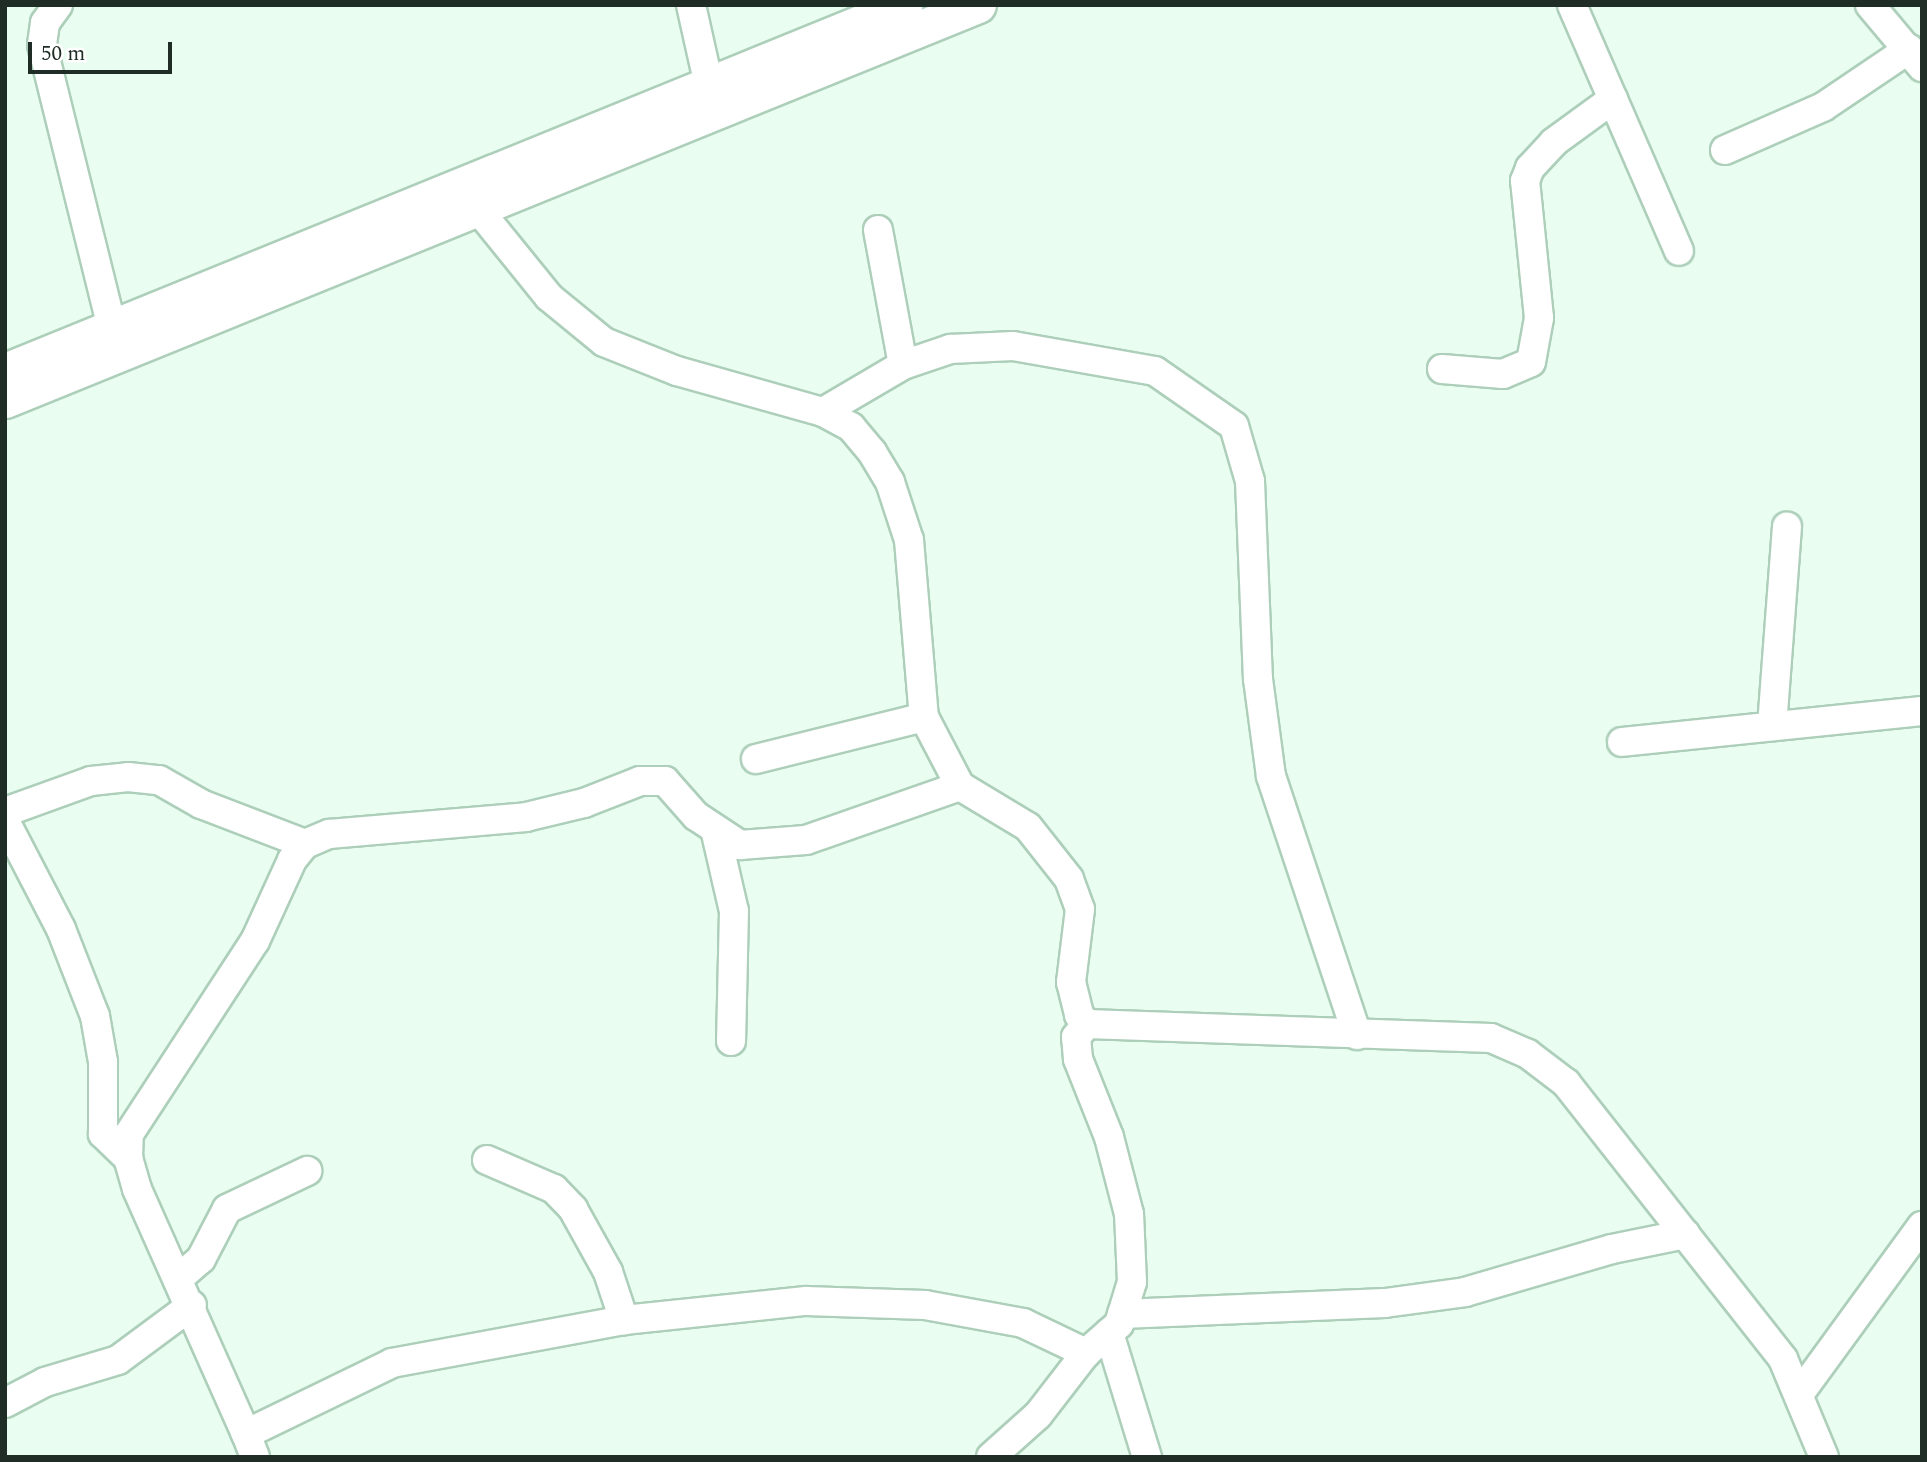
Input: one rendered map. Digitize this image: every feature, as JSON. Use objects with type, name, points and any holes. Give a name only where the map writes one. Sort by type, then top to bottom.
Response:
[{"type":"main road","points":[[5,371],[708,81],[904,5]]},
{"type":"main road","points":[[5,400],[978,5]]},
{"type":"street","points":[[57,5],[45,23],[42,46],[112,328]]},
{"type":"street","points":[[691,5],[708,81]]},
{"type":"street","points":[[1572,5],[1679,251]]},
{"type":"street","points":[[1725,150],[1823,107],[1915,58],[1885,10]]},
{"type":"street","points":[[1442,369],[1503,374],[1531,362],[1539,318],[1525,181],[1545,150],[1614,99]]},
{"type":"street","points":[[477,208],[549,297],[604,342],[677,371],[823,412],[851,427],[872,452],[901,510],[914,572],[924,717],[960,786],[1028,827],[1069,879],[1080,909],[1071,982],[1079,1016],[1087,1024],[1491,1038],[1528,1054],[1566,1083],[1783,1359],[1800,1393],[1824,1457]]},
{"type":"street","points":[[878,230],[903,365]]},
{"type":"street","points":[[823,412],[903,365],[977,345],[1125,362],[1166,378],[1234,426],[1250,481],[1258,680],[1271,776],[1357,1035]]},
{"type":"street","points":[[1772,726],[1787,527]]},
{"type":"street","points":[[1622,742],[1922,711]]},
{"type":"street","points":[[756,759],[924,717]]},
{"type":"street","points":[[5,812],[91,781],[128,776],[159,780],[201,804],[304,844]]},
{"type":"street","points":[[128,1158],[130,1134],[255,941],[292,860],[304,844],[329,834],[526,817],[640,781],[665,781],[715,829],[740,845],[806,840],[960,786]]},
{"type":"street","points":[[5,821],[61,929],[95,1016],[103,1062],[103,1135],[128,1158],[250,1445],[391,1363],[624,1320],[806,1301],[925,1306],[1023,1323],[1086,1353]]},
{"type":"street","points":[[715,829],[734,911],[731,1041]]},
{"type":"street","points":[[991,1457],[1038,1415],[1086,1353],[1116,1324],[1132,1282],[1129,1214],[1109,1137],[1077,1059],[1076,1037],[1087,1024]]},
{"type":"street","points":[[487,1160],[554,1189],[573,1209],[608,1272],[624,1320]]},
{"type":"street","points":[[179,1278],[201,1259],[227,1209],[307,1171]]},
{"type":"street","points":[[1800,1393],[1922,1227]]},
{"type":"street","points":[[1116,1324],[1385,1303],[1465,1292],[1612,1249],[1685,1234]]},
{"type":"street","points":[[5,1403],[45,1382],[118,1360],[192,1305]]},
{"type":"street","points":[[1116,1324],[1147,1457]]}]
